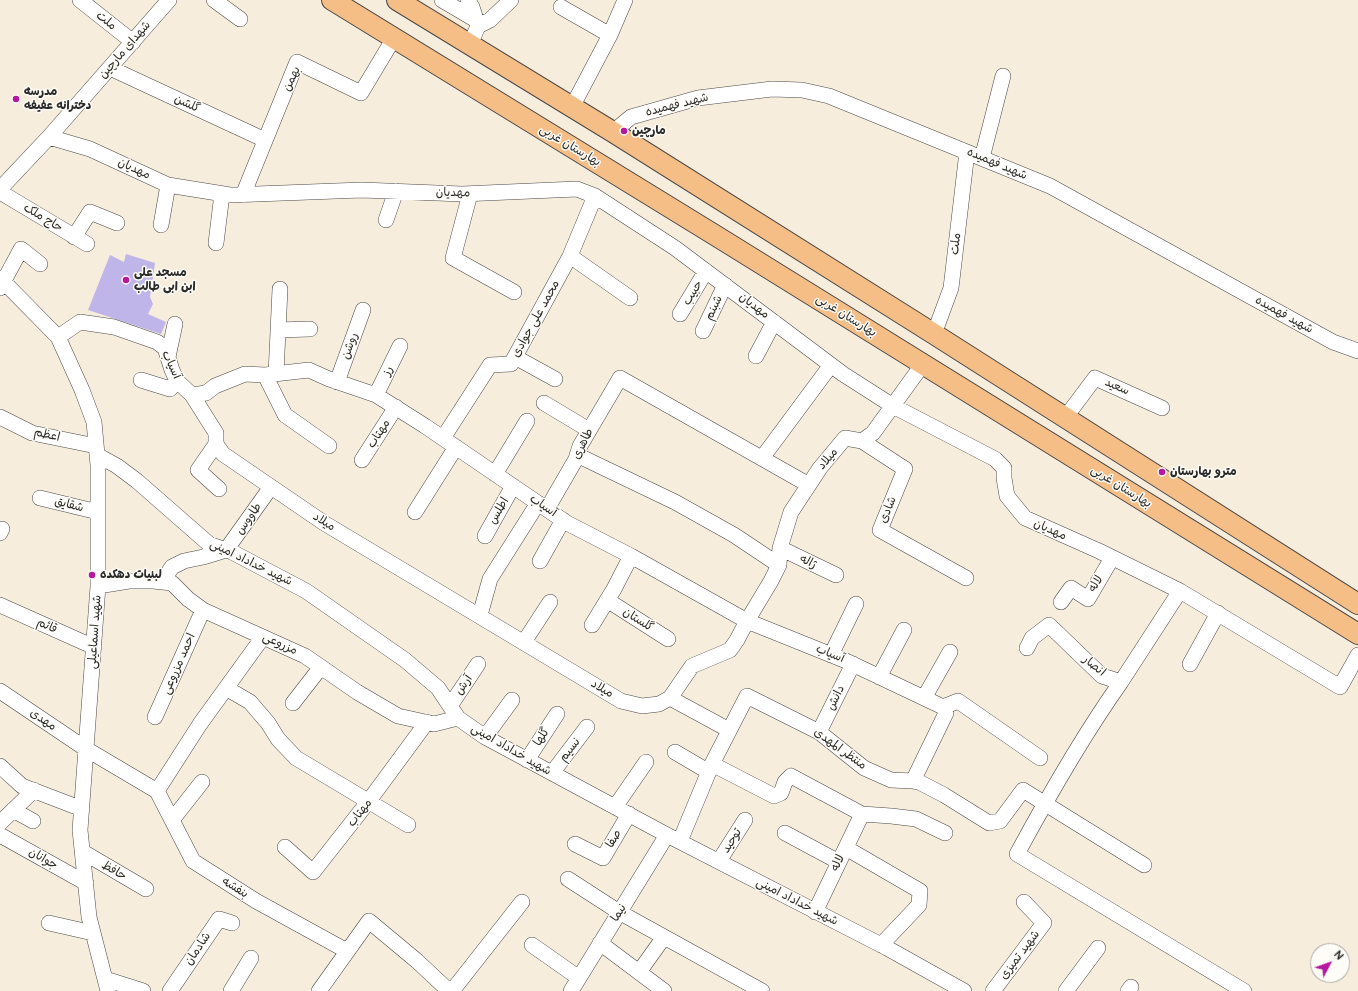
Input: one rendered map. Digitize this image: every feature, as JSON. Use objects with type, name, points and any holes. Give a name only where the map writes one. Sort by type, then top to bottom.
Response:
[{"type":"main road","name":"بهارستان غربی","points":[[332,0],[718,236],[1236,558],[1356,628]]},
{"type":"main road","points":[[397,0],[613,132],[1358,604]]},
{"type":"main road","points":[[1236,558],[1269,568],[1321,599],[1328,597],[1333,588]]},
{"type":"street","name":"ملت","points":[[80,0],[133,42]]},
{"type":"street","name":"شهدای مارچین","points":[[0,189],[49,137],[169,0]]},
{"type":"street","points":[[214,0],[240,19]]},
{"type":"street","points":[[430,20],[442,0],[477,23],[490,20],[511,0]]},
{"type":"street","points":[[468,0],[477,23],[470,45]]},
{"type":"street","points":[[572,107],[610,35],[625,0]]},
{"type":"street","points":[[561,7],[610,35]]},
{"type":"street","name":"بهمن","points":[[243,195],[297,62],[361,93],[394,38]]},
{"type":"street","name":"گلشن","points":[[110,68],[265,140]]},
{"type":"street","points":[[982,158],[1003,76]]},
{"type":"street","name":"شهید فهمیده","points":[[613,132],[631,117],[698,98],[772,88],[802,90],[829,96],[1050,186],[1333,342],[1358,351]]},
{"type":"street","name":"مهدیان","points":[[49,137],[90,149],[168,185],[230,195],[362,190],[470,194],[577,189],[595,196],[675,248],[831,365],[893,406],[995,459],[1004,468],[1007,496],[1025,518],[1180,591],[1340,687],[1358,656]]},
{"type":"street","name":"ملت","points":[[934,334],[951,288],[967,152]]},
{"type":"street","points":[[161,225],[168,185]]},
{"type":"street","points":[[386,220],[396,191]]},
{"type":"street","name":"حاج ملک","points":[[0,192],[87,244]]},
{"type":"street","points":[[216,242],[222,194]]},
{"type":"street","points":[[470,194],[453,258],[514,292]]},
{"type":"street","name":"محمد علی جوادی","points":[[443,438],[490,365],[511,364],[570,256],[595,196]]},
{"type":"street","points":[[74,237],[90,212],[117,223]]},
{"type":"street","points":[[1,282],[21,249],[40,264]]},
{"type":"street","points":[[570,256],[630,298]]},
{"type":"street","name":"حبیب","points":[[680,314],[706,271]]},
{"type":"street","name":"شهید اسماعیلی","points":[[1,282],[58,337],[82,390],[94,422],[97,450],[98,586],[80,830],[89,917],[106,985]]},
{"type":"street","name":"شبنم","points":[[703,331],[724,285]]},
{"type":"street","points":[[280,289],[278,330],[271,375],[285,415],[329,446]]},
{"type":"street","name":"روشن","points":[[337,382],[363,310]]},
{"type":"street","name":"آسیاب","points":[[58,337],[80,322],[114,327],[157,342],[165,348],[177,381],[192,395],[206,393],[215,386],[245,374],[271,375],[309,370],[337,382],[376,395],[443,438],[563,520],[747,621],[853,664],[942,707]]},
{"type":"street","points":[[756,356],[774,322]]},
{"type":"street","points":[[168,357],[175,324]]},
{"type":"street","points":[[278,330],[310,329]]},
{"type":"street","name":"رز","points":[[376,395],[400,346]]},
{"type":"street","points":[[515,357],[555,379]]},
{"type":"street","points":[[862,441],[872,433],[923,364]]},
{"type":"street","points":[[809,485],[762,458],[831,365]]},
{"type":"street","name":"طاهری","points":[[480,615],[490,579],[576,459],[580,446],[620,378],[762,458]]},
{"type":"street","name":"سعید","points":[[1065,418],[1095,378],[1162,408]]},
{"type":"street","points":[[141,380],[170,390],[177,381]]},
{"type":"street","name":"میلاد","points":[[192,395],[216,433],[216,444],[223,454],[324,523],[480,615],[621,701],[642,706],[659,704],[670,698],[692,666],[730,650],[771,582],[779,565],[780,548],[791,512],[820,468],[846,438],[862,441]]},
{"type":"street","points":[[544,402],[589,430]]},
{"type":"street","name":"مهتاب","points":[[362,460],[396,407]]},
{"type":"street","name":"اعظم","points":[[0,417],[32,433],[97,450]]},
{"type":"street","points":[[495,474],[527,421]]},
{"type":"street","name":"شادی","points":[[862,441],[905,469],[880,530],[966,578]]},
{"type":"street","points":[[216,444],[198,470],[219,489]]},
{"type":"street","points":[[415,512],[456,447]]},
{"type":"street","name":"شهید خداداد امینی","points":[[97,450],[137,481],[209,544],[226,550],[306,591],[405,660],[438,688],[454,712],[485,737],[964,991]]},
{"type":"street","points":[[577,455],[675,502],[734,535],[779,565]]},
{"type":"street","name":"اطلس","points":[[485,536],[513,486]]},
{"type":"street","name":"طاووس","points":[[226,550],[271,487]]},
{"type":"street","name":"شقایق","points":[[40,498],[98,512]]},
{"type":"street","points":[[540,561],[563,520]]},
{"type":"street","name":"ژاله","points":[[780,548],[836,575]]},
{"type":"street","points":[[162,582],[172,567],[184,561],[203,558],[226,550]]},
{"type":"street","points":[[592,625],[631,556]]},
{"type":"street","name":"لاله","points":[[1061,602],[1071,588],[1088,599],[1112,558]]},
{"type":"street","name":"مزروعی","points":[[98,586],[129,581],[172,583],[188,599],[203,610],[305,656],[357,692],[398,716],[434,724],[454,712]]},
{"type":"street","name":"انصار","points":[[1027,648],[1032,638],[1049,625],[1102,676],[1121,682],[1180,591]]},
{"type":"street","name":"گلستان","points":[[607,600],[668,640]]},
{"type":"street","points":[[524,642],[550,602]]},
{"type":"street","points":[[831,655],[856,604]]},
{"type":"street","name":"قائم","points":[[0,605],[94,647]]},
{"type":"street","name":"احمد مزروعی","points":[[155,717],[203,610]]},
{"type":"street","points":[[1190,664],[1218,614]]},
{"type":"street","points":[[879,677],[904,630]]},
{"type":"street","points":[[157,791],[263,636]]},
{"type":"street","points":[[924,698],[950,652]]},
{"type":"street","name":"آرش","points":[[454,712],[478,664]]},
{"type":"street","name":"دانش","points":[[819,732],[853,664]]},
{"type":"street","points":[[293,703],[321,667]]},
{"type":"street","points":[[1121,682],[1062,773],[1017,854],[1244,991]]},
{"type":"street","points":[[226,688],[250,702],[268,723],[278,739],[296,758],[408,825]]},
{"type":"street","name":"مهدی","points":[[0,691],[86,749],[157,791]]},
{"type":"street","name":"منتظر المهدی","points":[[673,838],[711,768],[747,696],[819,732],[864,768],[891,780],[919,782],[944,795],[988,823],[1000,821],[1023,790],[1045,803]]},
{"type":"street","points":[[670,698],[729,730]]},
{"type":"street","points":[[485,737],[512,700]]},
{"type":"street","points":[[913,781],[946,713],[942,707],[958,700],[1040,758]]},
{"type":"street","name":"گلها","points":[[526,760],[557,714]]},
{"type":"street","name":"مهتاب","points":[[285,847],[313,872],[368,802],[427,722]]},
{"type":"street","name":"نسیم","points":[[552,773],[587,727]]},
{"type":"street","points":[[675,752],[774,796],[781,793],[785,782],[791,776],[862,814],[891,816],[916,820],[945,833]]},
{"type":"street","points":[[615,807],[646,762]]},
{"type":"street","points":[[0,766],[22,786],[82,809]]},
{"type":"street","points":[[172,820],[202,782]]},
{"type":"street","points":[[0,823],[34,790]]},
{"type":"street","name":"بنفشه","points":[[157,791],[194,861],[256,901],[348,952]]},
{"type":"street","points":[[1045,803],[1144,865]]},
{"type":"street","points":[[13,810],[33,821]]},
{"type":"street","name":"صفا","points":[[575,844],[602,858],[629,814]]},
{"type":"street","name":"لاله","points":[[815,912],[862,814]]},
{"type":"street","name":"توحید","points":[[719,861],[744,820]]},
{"type":"street","points":[[785,833],[838,862]]},
{"type":"street","name":"جوانان","points":[[0,835],[86,883]]},
{"type":"street","name":"نیما","points":[[571,991],[619,912],[673,838]]},
{"type":"street","points":[[846,848],[920,891],[919,905],[881,946]]},
{"type":"street","name":"حافظ","points":[[82,852],[146,889]]},
{"type":"street","points":[[568,879],[619,912],[762,991]]},
{"type":"street","points":[[452,991],[522,902]]},
{"type":"street","name":"شهید تمیزی","points":[[993,991],[1044,923],[1024,902]]},
{"type":"street","name":"شادمان","points":[[170,991],[218,919],[232,923]]},
{"type":"street","points":[[319,991],[369,921],[417,960],[449,991]]},
{"type":"street","points":[[48,923],[93,933]]},
{"type":"street","points":[[639,972],[664,937]]},
{"type":"street","points":[[600,943],[664,991]]},
{"type":"street","points":[[532,945],[579,978]]},
{"type":"street","points":[[1066,991],[1098,948]]},
{"type":"street","points":[[231,991],[252,958]]},
{"type":"street","points":[[106,985],[143,991]]},
{"type":"building","name":"مسجد علی ابن ابی طالب","points":[[126,254],[155,263],[150,297],[153,304],[148,314],[166,322],[161,334],[88,310],[110,255],[124,262]]},
{"type":"place","name":"مدرسه دخترانه عفیفه","points":[[16,99]]},
{"type":"place","name":"مارچین","points":[[624,131]]},
{"type":"place","name":"مسجد علی ابن ابی طالب","points":[[126,280]]},
{"type":"place","name":"مترو بهارستان","points":[[1162,472]]},
{"type":"place","name":"لبنیات دهکده","points":[[92,575]]}]
